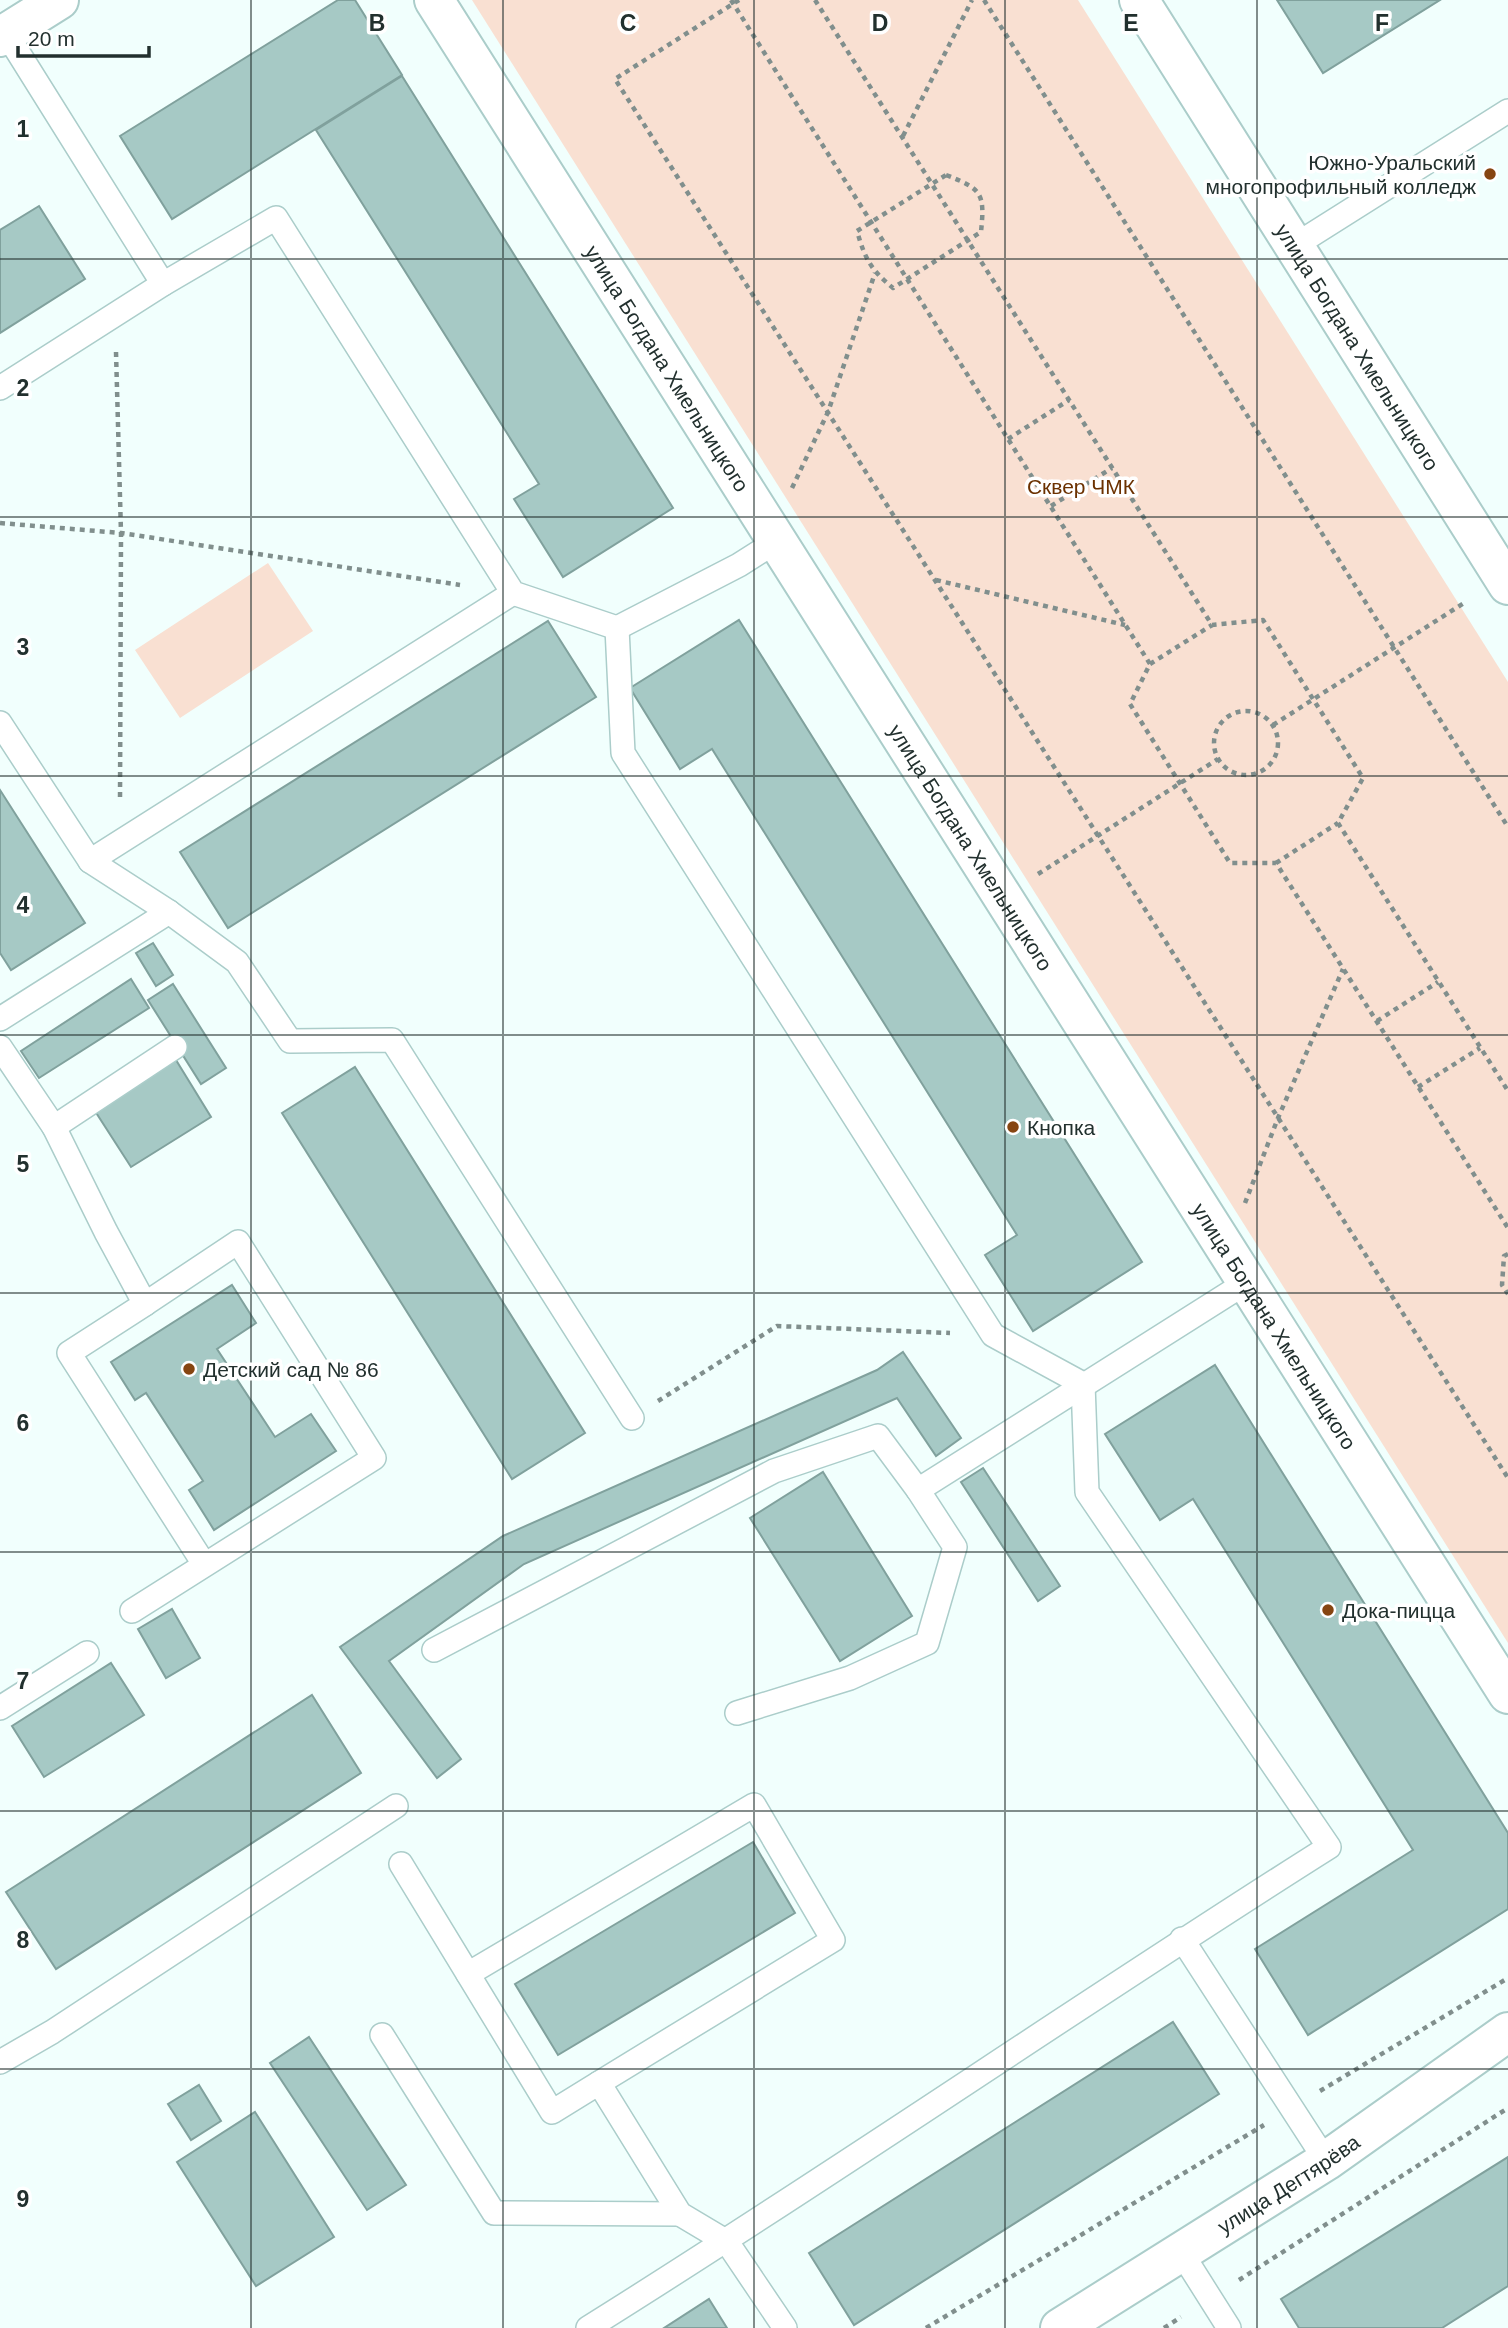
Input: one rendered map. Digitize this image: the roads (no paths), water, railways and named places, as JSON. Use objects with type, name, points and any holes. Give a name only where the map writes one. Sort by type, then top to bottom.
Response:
[{"type":"street","points":[[3,35],[59,0]]},
{"type":"street","name":"улица Богдана Хмельницкого","points":[[434,0],[1508,1694]]},
{"type":"street","name":"улица Богдана Хмельницкого","points":[[1139,0],[1508,585]]},
{"type":"street","name":"улица Дегтярёва","points":[[1060,2328],[1326,2161],[1508,2032]]},
{"type":"lane","points":[[3,35],[163,284]]},
{"type":"lane","points":[[1294,246],[1508,111]]},
{"type":"lane","points":[[0,388],[163,284],[276,218],[513,593],[617,628],[739,565],[771,532]]},
{"type":"lane","points":[[90,861],[513,593]]},
{"type":"lane","points":[[617,628],[623,753],[993,1335],[1083,1384]]},
{"type":"lane","points":[[0,723],[90,861],[169,912],[237,962],[290,1041],[392,1040],[632,1418]]},
{"type":"lane","points":[[0,1019],[169,912]]},
{"type":"lane","points":[[0,1047],[54,1127],[145,1304]]},
{"type":"lane","points":[[54,1127],[175,1047]]},
{"type":"lane","points":[[132,1611],[374,1458],[238,1242],[69,1353],[204,1564]]},
{"type":"lane","points":[[918,1490],[1247,1282]]},
{"type":"lane","points":[[588,2328],[727,2242],[1182,1939],[1329,1847],[1087,1492],[1083,1384]]},
{"type":"lane","points":[[435,1650],[774,1471],[878,1436],[918,1490],[954,1546],[927,1643],[850,1678],[737,1713]]},
{"type":"lane","points":[[0,1708],[87,1653]]},
{"type":"lane","points":[[401,1864],[552,2112],[834,1940],[754,1805],[468,1974]]},
{"type":"lane","points":[[0,2062],[52,2032],[396,1806]]},
{"type":"lane","points":[[1182,1939],[1326,2161]]},
{"type":"lane","points":[[382,2035],[494,2213],[680,2214]]},
{"type":"lane","points":[[599,2082],[680,2214],[727,2242],[785,2328]]},
{"type":"lane","points":[[1181,2252],[1229,2328]]},
{"type":"place","name":"Южно-Уральский многопрофильный колледж","points":[[1490,174]]},
{"type":"place","name":"Кнопка","points":[[1013,1127]]},
{"type":"place","name":"Детский сад № 86","points":[[189,1369]]},
{"type":"place","name":"Дока-пицца","points":[[1328,1610]]},
{"type":"park label","name":"Сквер ЧМК","points":[[1081,486]]}]
